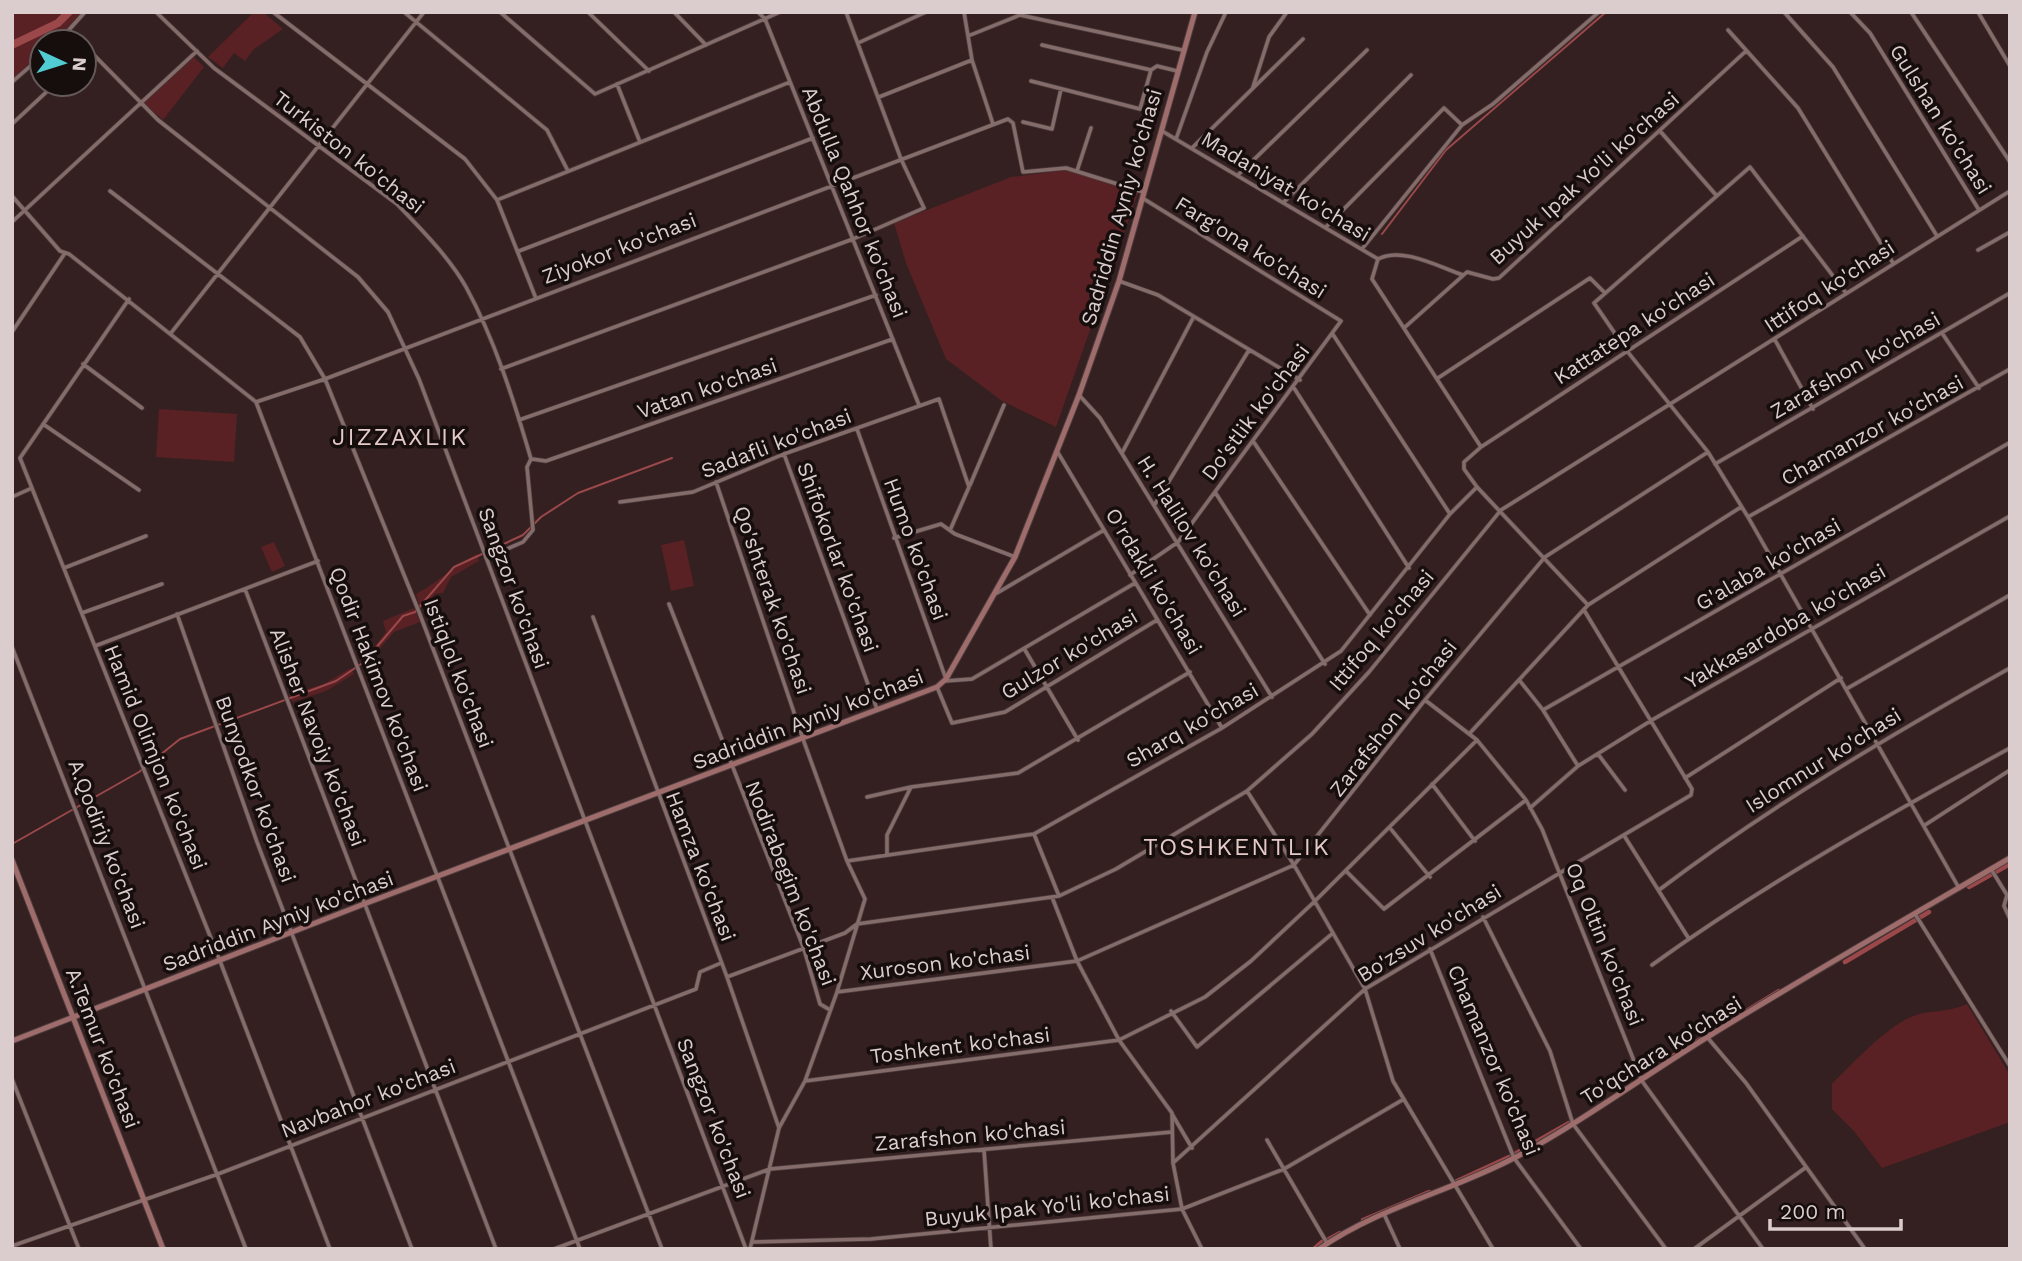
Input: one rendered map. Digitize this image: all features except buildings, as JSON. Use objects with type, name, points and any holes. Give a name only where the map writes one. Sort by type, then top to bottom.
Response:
[{"type":"street","points":[[71,28],[85,12]]},
{"type":"street","name":"Turkiston ko'chasi","points":[[156,12],[214,68],[397,204],[422,230],[465,284],[501,369],[531,459],[527,467],[533,530],[523,542],[486,558]]},
{"type":"street","points":[[273,12],[465,159],[497,200],[535,296]]},
{"type":"street","points":[[404,12],[547,130],[568,171]]},
{"type":"street","points":[[171,333],[424,12]]},
{"type":"street","points":[[500,12],[595,94],[780,12]]},
{"type":"street","points":[[588,12],[649,71]]},
{"type":"street","points":[[674,12],[706,45]]},
{"type":"street","name":"Abdulla Qahhor ko'chasi","points":[[758,12],[765,19],[919,405]]},
{"type":"street","points":[[501,369],[853,239],[924,208],[901,159],[846,12]]},
{"type":"street","points":[[858,43],[926,12]]},
{"type":"street","points":[[964,12],[972,60],[993,124]]},
{"type":"street","name":"Sadriddin Ayniy ko'chasi","points":[[12,1041],[290,932],[937,687],[944,680],[1015,557],[1079,395],[1145,196],[1160,130],[1195,12]]},
{"type":"street","points":[[1176,139],[1207,52],[1226,12]]},
{"type":"street","points":[[1252,89],[1269,37],[1287,12]]},
{"type":"street","points":[[1362,249],[1462,125],[1493,104],[1600,12]]},
{"type":"street","points":[[1784,12],[1833,67],[1937,236]]},
{"type":"street","name":"Gulshan ko'chasi","points":[[1850,12],[1870,33],[1979,210]]},
{"type":"street","points":[[1911,12],[2010,162]]},
{"type":"street","points":[[1978,12],[2010,66]]},
{"type":"street","points":[[968,36],[1020,15],[1039,14],[1182,50]]},
{"type":"street","points":[[1728,30],[1798,108],[1893,263]]},
{"type":"street","points":[[1192,148],[1303,39]]},
{"type":"street","points":[[1042,45],[1151,70]]},
{"type":"street","points":[[1239,174],[1367,50]]},
{"type":"street","points":[[12,222],[197,51]]},
{"type":"street","name":"Buyuk Ipak Yo'li ko'chasi","points":[[1405,328],[1469,271],[1493,279],[1499,278],[1746,51]]},
{"type":"street","name":"Sangzor ko'chasi","points":[[98,60],[139,104],[358,277],[388,312],[406,346],[748,1249]]},
{"type":"street","points":[[878,97],[972,60]]},
{"type":"street","points":[[1031,81],[1140,109],[1151,70],[1157,66],[1177,71]]},
{"type":"street","points":[[12,82],[28,68]]},
{"type":"street","points":[[1284,202],[1411,75]]},
{"type":"street","points":[[497,200],[790,82]]},
{"type":"street","points":[[617,84],[640,142]]},
{"type":"street","points":[[1023,122],[1052,130],[1062,89]]},
{"type":"street","points":[[12,124],[40,98]]},
{"type":"street","points":[[1325,228],[1444,108],[1462,125]]},
{"type":"street","name":"Farg'ona ko'chasi","points":[[993,124],[1008,119],[1013,123],[1023,172],[1066,168],[1145,196],[1341,321]]},
{"type":"street","name":"Ziyokor ko'chasi","points":[[256,402],[325,379],[535,296],[993,124]]},
{"type":"street","points":[[1077,171],[1091,128]]},
{"type":"street","name":"Madaniyat ko'chasi","points":[[1160,130],[1378,258],[1372,279],[1405,328]]},
{"type":"street","points":[[1660,131],[1716,195]]},
{"type":"street","points":[[519,251],[813,138]]},
{"type":"street","points":[[1846,293],[1753,168],[1746,169],[1594,303],[1627,351],[1708,452],[1782,574],[1959,888]]},
{"type":"street","name":"Istiqlol ko'chasi","points":[[110,191],[299,337],[325,379],[582,1033],[662,1249]]},
{"type":"street","name":"Ittifoq ko'chasi","points":[[727,977],[845,933],[857,924],[1059,896],[1116,869],[1247,792],[1312,734],[1369,671],[1501,510],[1775,341],[1893,263],[2010,191]]},
{"type":"street","name":"Qodir Hakimov ko'chasi","points":[[12,196],[60,251],[129,299],[256,402],[580,1249]]},
{"type":"street","points":[[1978,250],[2010,232]]},
{"type":"street","name":"Kattatepa ko'chasi","points":[[1481,447],[1803,236]]},
{"type":"street","points":[[12,332],[65,253]]},
{"type":"street","points":[[1378,258],[1386,254],[1400,254],[1464,275]]},
{"type":"street","points":[[1438,378],[1590,278],[1605,293]]},
{"type":"street","points":[[1119,281],[1158,295],[1300,380]]},
{"type":"street","name":"Zarafshon ko'chasi","points":[[1715,464],[2010,293]]},
{"type":"street","points":[[519,420],[876,295]]},
{"type":"street","name":"Hamid Olimjon ko'chasi","points":[[129,299],[20,458],[220,961],[330,1249]]},
{"type":"street","points":[[1122,453],[1193,318]]},
{"type":"street","name":"Do'stlik ko'chasi","points":[[1130,575],[1178,542],[1341,321]]},
{"type":"street","points":[[1405,328],[1481,447],[1463,465],[1477,487],[1588,605]]},
{"type":"street","points":[[1332,333],[1450,514]]},
{"type":"street","points":[[1942,333],[1979,388]]},
{"type":"street","name":"Vatan ko'chasi","points":[[531,459],[546,461],[894,339]]},
{"type":"street","points":[[1775,341],[1813,409]]},
{"type":"street","points":[[1155,504],[1249,350]]},
{"type":"street","points":[[83,364],[142,408]]},
{"type":"street","name":"Chamanzor ko'chasi","points":[[1748,517],[2010,369]]},
{"type":"street","points":[[1294,388],[1409,568]]},
{"type":"street","name":"H. Halilov ko'chasi","points":[[1079,395],[1094,409],[1155,504],[1272,697]]},
{"type":"street","name":"Sadafli ko'chasi","points":[[620,502],[693,492],[784,454],[939,399],[969,486]]},
{"type":"street","points":[[951,528],[1004,405]]},
{"type":"street","points":[[43,424],[139,490]]},
{"type":"street","name":"Humo ko'chasi","points":[[857,429],[944,680]]},
{"type":"street","points":[[1253,441],[1370,615]]},
{"type":"street","name":"G'alaba ko'chasi","points":[[1543,710],[2009,443]]},
{"type":"street","name":"O'rdakli ko'chasi","points":[[1057,451],[1222,728]]},
{"type":"street","name":"Zarafshon ko'chasi","points":[[1077,961],[1294,866],[1424,700],[1545,557],[1708,452]]},
{"type":"street","name":"Shifokorlar ko'chasi","points":[[784,454],[877,710]]},
{"type":"street","name":"Qo'shterak ko'chasi","points":[[716,482],[847,861],[865,898],[837,992]]},
{"type":"street","name":"Sharq ko'chasi","points":[[847,861],[1034,834],[1222,728],[1325,664],[1341,651],[1450,514],[1477,487]]},
{"type":"street","points":[[12,497],[32,488]]},
{"type":"street","points":[[1215,491],[1325,664]]},
{"type":"street","points":[[1470,733],[1588,605],[1741,506]]},
{"type":"street","name":"Yakkasardoba ko'chasi","points":[[1530,808],[1578,766],[1652,720],[2010,516]]},
{"type":"street","points":[[894,538],[941,524],[951,528],[956,534],[1015,557]]},
{"type":"street","points":[[992,595],[1104,530]]},
{"type":"street","points":[[64,568],[146,536]]},
{"type":"street","points":[[95,646],[318,561]]},
{"type":"street","points":[[944,680],[972,679],[1135,583]]},
{"type":"street","points":[[82,613],[162,584]]},
{"type":"street","name":"Alisher Navoiy ko'chasi","points":[[245,589],[364,904],[437,1087],[496,1249]]},
{"type":"street","points":[[1847,688],[2010,595]]},
{"type":"street","name":"Nodirabegim ko'chasi","points":[[669,604],[730,766],[804,949],[820,1004],[831,1011]]},
{"type":"street","points":[[1584,610],[1685,778],[1841,678]]},
{"type":"street","name":"Bunyodkor ko'chasi","points":[[177,614],[290,932],[412,1249]]},
{"type":"street","name":"Hamza ko'chasi","points":[[593,617],[727,977],[779,1128]]},
{"type":"street","name":"Gulzor ko'chasi","points":[[937,687],[952,723],[1005,712],[1157,620]]},
{"type":"street","name":"A.Qodiriy ko'chasi","points":[[12,648],[246,1249]]},
{"type":"street","points":[[1025,650],[1078,740]]},
{"type":"street","name":"Islomnur ko'chasi","points":[[1659,890],[1770,810],[1878,743],[2010,668]]},
{"type":"street","points":[[867,797],[911,787],[1018,773],[1190,672]]},
{"type":"street","points":[[1520,681],[1543,710],[1578,766]]},
{"type":"street","name":"Oq Oltin ko'chasi","points":[[1424,700],[1470,733],[1526,800],[1559,872],[1642,1080],[1763,1249]]},
{"type":"street","points":[[1119,1040],[1214,989],[1251,961],[1347,872],[1476,740]]},
{"type":"street","points":[[1652,965],[1689,939],[1912,802],[2010,748]]},
{"type":"street","points":[[1598,754],[1625,790]]},
{"type":"street","points":[[1925,825],[2010,770]]},
{"type":"street","name":"Bo'zsuv ko'chasi","points":[[1173,1163],[1365,989],[1559,872],[1625,837],[1691,795],[1693,791],[1685,778]]},
{"type":"street","points":[[1432,783],[1475,841]]},
{"type":"street","points":[[887,854],[887,835],[911,787]]},
{"type":"street","points":[[1247,792],[1294,866],[1365,989],[1393,1081],[1493,1249]]},
{"type":"street","points":[[1347,872],[1384,909],[1430,877],[1526,800]]},
{"type":"street","points":[[1390,828],[1430,877]]},
{"type":"street","points":[[1034,834],[1059,896]]},
{"type":"street","points":[[1625,837],[1689,939]]},
{"type":"street","name":"To'qchara ko'chasi","points":[[1319,1249],[1384,1212],[1514,1158],[1573,1124],[1707,1037],[2010,858]]},
{"type":"street","name":"A.Temur ko'chasi","points":[[12,860],[163,1249]]},
{"type":"street","points":[[1991,869],[2007,895],[2004,906],[2010,919]]},
{"type":"street","points":[[1052,897],[1077,961],[1119,1040],[1172,1113],[1192,1148]]},
{"type":"street","points":[[1915,914],[2010,1066]]},
{"type":"street","points":[[1483,917],[1550,1051],[1573,1124],[1666,1249]]},
{"type":"street","points":[[1171,1011],[1197,1047],[1333,933]]},
{"type":"street","name":"Chamanzor ko'chasi","points":[[1430,949],[1514,1158],[1581,1249]]},
{"type":"street","name":"Xuroson ko'chasi","points":[[748,1249],[752,1242],[779,1128],[805,1081],[837,992],[1077,961]]},
{"type":"street","name":"Navbahor ko'chasi","points":[[12,1246],[218,1174],[696,989],[700,972],[721,963]]},
{"type":"street","points":[[1707,1037],[1746,1083],[1866,1249]]},
{"type":"street","name":"Toshkent ko'chasi","points":[[805,1081],[1119,1040]]},
{"type":"street","points":[[12,1079],[79,1249]]},
{"type":"street","name":"Buyuk Ipak Yo'li ko'chasi","points":[[752,1242],[871,1239],[1182,1209],[1284,1170],[1404,1100]]},
{"type":"street","points":[[1172,1113],[1173,1163],[1182,1209],[1202,1249]]},
{"type":"street","name":"Zarafshon ko'chasi","points":[[554,1249],[770,1169],[1172,1132]]},
{"type":"street","points":[[1267,1140],[1327,1243]]},
{"type":"street","points":[[984,1150],[991,1249]]},
{"type":"street","points":[[1694,1249],[1805,1168]]},
{"type":"street","points":[[1384,1212],[1401,1249]]},
{"type":"shaded area","points":[[12,12],[82,12],[67,28],[28,28],[28,65],[12,79]]},
{"type":"shaded area","points":[[254,12],[263,12],[283,29],[253,50],[245,61],[234,53],[223,68],[208,57]]},
{"type":"shaded area","points":[[194,57],[204,67],[163,120],[144,103]]},
{"type":"shaded area","points":[[1067,170],[1138,193],[1056,427],[1002,401],[946,359],[906,263],[894,223],[1011,177]]},
{"type":"shaded area","points":[[159,409],[237,414],[234,462],[156,457]]},
{"type":"shaded area","points":[[684,540],[694,586],[671,591],[661,545]]},
{"type":"shaded area","points":[[274,542],[285,566],[272,572],[261,547]]},
{"type":"shaded area","points":[[477,554],[479,561],[451,577],[443,593],[435,594],[428,604],[420,608],[416,594]]},
{"type":"shaded area","points":[[414,608],[420,622],[394,632],[364,667],[359,659],[367,656],[386,632],[383,621]]},
{"type":"shaded area","points":[[351,668],[354,674],[326,691],[292,702],[289,695],[324,684]]},
{"type":"shaded area","points":[[1967,1004],[2010,1075],[2010,1122],[1882,1168],[1854,1131],[1832,1109],[1832,1084],[1869,1047],[1901,1022],[1918,1015]]},
{"type":"waterway","points":[[12,45],[58,23],[69,12]]},
{"type":"waterway","points":[[1382,234],[1446,150],[1606,12]]},
{"type":"waterway","points":[[12,844],[139,772],[180,739],[336,681],[364,662],[403,616],[415,612],[454,567],[523,535],[541,517],[578,493],[672,458]]},
{"type":"waterway","points":[[1969,887],[2010,864]]},
{"type":"waterway","points":[[1845,962],[1929,912]]},
{"type":"waterway","points":[[1668,1059],[1779,991]]},
{"type":"waterway","points":[[1513,1155],[1569,1123]]},
{"type":"waterway","points":[[1457,1181],[1509,1157]]},
{"type":"waterway","points":[[1363,1220],[1429,1192]]},
{"type":"waterway","points":[[1329,1239],[1340,1233]]},
{"type":"waterway","points":[[1314,1249],[1322,1242]]},
{"type":"district","name":"JIZZAXLIK","points":[[400,437]]},
{"type":"district","name":"TOSHKENTLIK","points":[[1237,847]]}]
